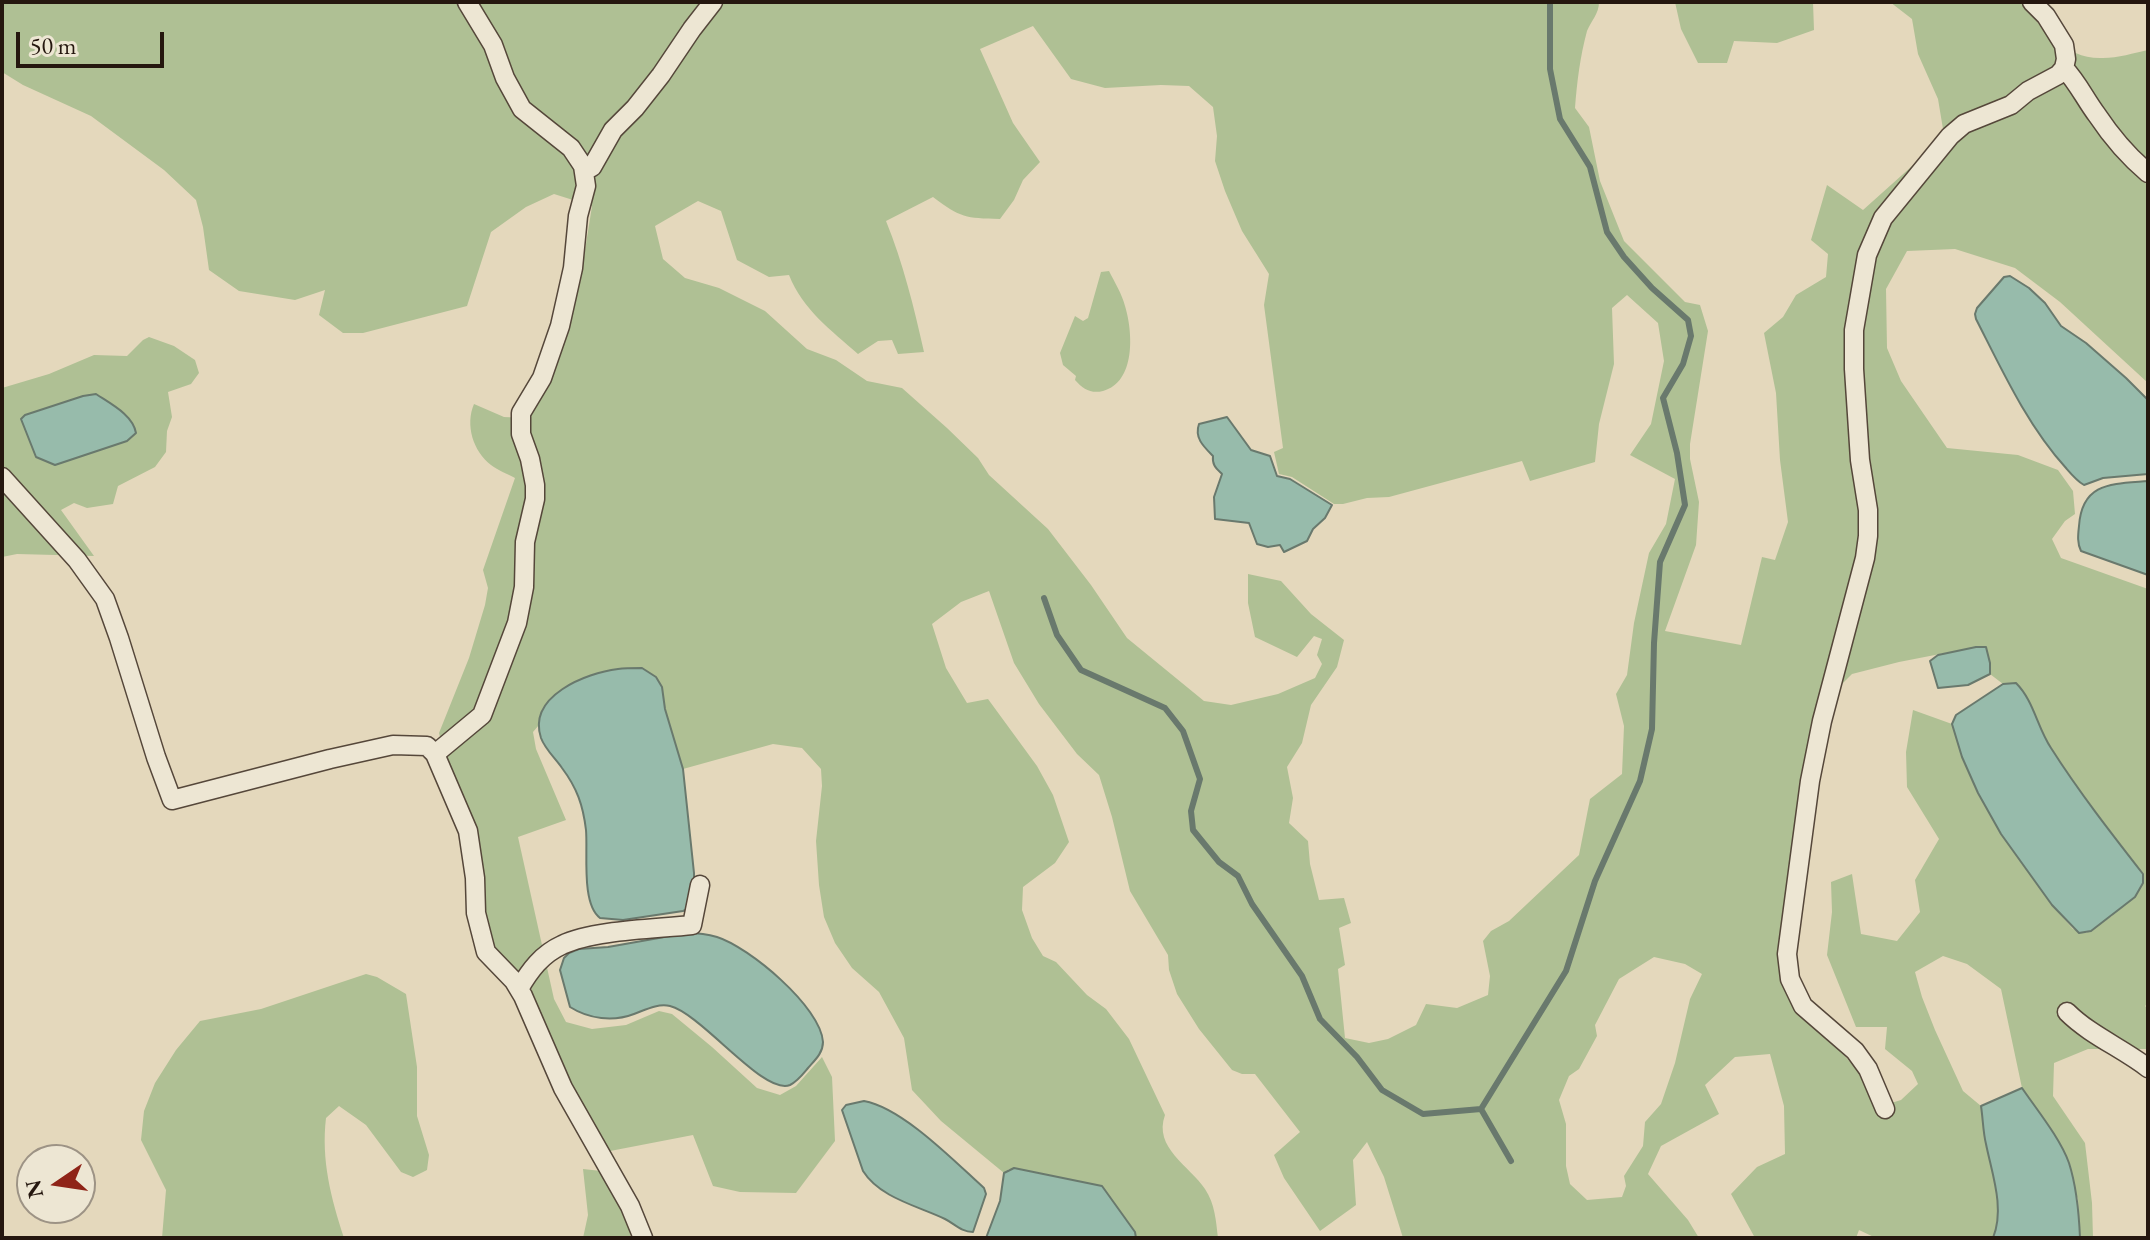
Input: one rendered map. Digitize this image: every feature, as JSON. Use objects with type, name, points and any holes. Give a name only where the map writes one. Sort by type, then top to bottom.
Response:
[{"type":"street","points":[[435,754],[482,715],[517,623],[524,587],[525,542],[535,499],[530,459],[521,434],[521,413],[542,378],[560,326],[586,186],[580,158],[522,109],[505,78],[493,45],[467,2]]},
{"type":"street","points":[[585,171],[592,167],[613,130],[661,75],[713,2]]},
{"type":"street","points":[[1885,1109],[1868,1069],[1855,1051],[1803,1006],[1790,979],[1787,954],[1810,781],[1868,536],[1868,510],[1860,460],[1854,330],[1867,255],[1883,218],[1950,136],[1964,124],[2011,105],[2064,68],[2064,45],[2046,16],[2032,2]]},
{"type":"street","points":[[2064,68],[2077,82],[2110,133],[2148,173]]},
{"type":"street","points":[[2,477],[77,560],[105,599],[172,800],[393,745],[427,746],[435,754],[468,831],[475,878],[476,913],[486,952],[519,989],[563,1088],[630,1206],[643,1238]]},
{"type":"street","points":[[519,989],[538,961],[560,945],[576,939],[692,925],[700,885]]},
{"type":"street","points":[[2067,1012],[2080,1025],[2148,1068]]},
{"type":"shaded area","points":[[2,2],[1599,2],[1587,31],[1575,108],[1589,127],[1600,181],[1624,241],[1685,302],[1700,305],[1708,331],[1690,444],[1699,502],[1696,545],[1665,631],[1741,645],[1762,557],[1775,560],[1788,522],[1776,393],[1764,333],[1783,317],[1796,295],[1826,277],[1828,254],[1811,240],[1827,185],[1863,210],[1921,158],[1943,129],[1938,99],[1918,54],[1912,19],[1890,2],[2022,2],[2046,32],[2078,54],[2109,58],[2148,50],[2148,383],[2060,302],[2015,268],[1955,249],[1907,251],[1886,289],[1887,348],[1901,381],[1947,448],[2018,455],[2058,470],[2073,491],[2075,514],[2065,521],[2052,539],[2061,558],[2148,589],[2148,1003],[2145,1006],[2148,1009],[2148,1049],[2088,1049],[2054,1063],[2053,1096],[2085,1143],[2093,1238],[2080,1238],[2078,1199],[2049,1128],[2022,1088],[2001,989],[1967,964],[1943,956],[1915,972],[1935,1030],[1963,1091],[1981,1106],[1998,1203],[1993,1238],[1876,1238],[1859,1230],[1856,1238],[1755,1238],[1731,1194],[1757,1167],[1785,1154],[1784,1106],[1770,1054],[1735,1057],[1705,1085],[1719,1114],[1661,1146],[1648,1174],[1688,1220],[1699,1238],[1403,1238],[1384,1177],[1367,1142],[1353,1160],[1356,1205],[1320,1231],[1284,1178],[1274,1155],[1300,1132],[1255,1074],[1232,1070],[1199,1029],[1177,994],[1168,955],[1130,891],[1099,775],[1077,754],[1039,704],[1014,663],[989,591],[961,602],[932,624],[946,668],[967,703],[988,699],[1037,766],[1053,795],[1069,842],[1055,863],[1023,887],[1022,910],[1032,938],[1043,956],[1056,962],[1087,995],[1106,1009],[1129,1039],[1165,1115],[1163,1127],[1168,1147],[1208,1195],[1218,1238],[1136,1238],[1135,1232],[1102,1186],[1009,1169],[1004,1173],[941,1121],[912,1090],[904,1038],[879,992],[852,968],[835,943],[824,917],[816,841],[821,769],[802,748],[773,744],[683,769],[665,709],[662,687],[539,720],[533,732],[536,749],[566,820],[518,837],[554,999],[566,1022],[592,1029],[626,1025],[659,1011],[672,1014],[757,1088],[780,1095],[796,1086],[822,1057],[832,1077],[835,1141],[796,1193],[740,1192],[713,1186],[693,1135],[605,1152],[544,1039],[530,984],[492,948],[486,928],[482,869],[439,733],[469,658],[485,605],[488,588],[483,570],[515,478],[493,467],[479,453],[472,437],[471,412],[474,404],[504,417],[526,418],[561,340],[580,282],[592,206],[554,194],[526,207],[491,232],[467,306],[363,333],[343,333],[319,315],[325,290],[295,300],[239,291],[209,270],[196,200],[164,170],[91,116],[2,72]],"holes":[[[1033,26],[1071,79],[1105,88],[1189,86],[1213,107],[1217,136],[1215,161],[1225,191],[1242,231],[1269,274],[1264,305],[1283,448],[1274,452],[1279,474],[1292,477],[1334,504],[1389,497],[1522,461],[1530,481],[1595,462],[1599,424],[1614,364],[1612,308],[1627,295],[1658,323],[1664,361],[1651,424],[1630,455],[1675,479],[1666,524],[1649,553],[1627,675],[1616,694],[1624,726],[1622,774],[1590,799],[1579,855],[1509,921],[1491,931],[1483,941],[1490,976],[1488,995],[1457,1008],[1426,1004],[1416,1025],[1388,1039],[1369,1043],[1345,1038],[1338,969],[1345,965],[1339,928],[1351,923],[1344,898],[1319,900],[1308,841],[1289,823],[1293,798],[1287,767],[1302,743],[1311,705],[1337,667],[1344,640],[1311,614],[1281,581],[1248,574],[1248,603],[1255,637],[1297,657],[1314,636],[1322,639],[1317,655],[1322,664],[1315,678],[1278,694],[1231,705],[1204,701],[1127,638],[1048,529],[989,475],[978,458],[947,428],[902,388],[867,381],[836,360],[807,349],[765,311],[719,288],[685,278],[663,259],[655,226],[698,201],[721,211],[737,260],[769,277],[789,275],[810,309],[858,354],[878,341],[892,340],[898,354],[924,352],[908,285],[886,221],[933,197],[964,216],[1000,219],[1014,200],[1023,180],[1040,162],[1013,123],[980,49]],[[1976,647],[1990,663],[1990,674],[2003,684],[2016,684],[2022,691],[2046,740],[2143,874],[2112,916],[2086,933],[2073,929],[2001,834],[1962,758],[1952,724],[1913,710],[1906,752],[1907,787],[1939,839],[1915,880],[1920,912],[1897,941],[1861,934],[1852,874],[1831,882],[1832,912],[1827,955],[1856,1027],[1887,1027],[1885,1049],[1912,1071],[1918,1084],[1901,1100],[1878,1107],[1867,1081],[1804,1010],[1782,936],[1834,692],[1852,674]],[[1654,957],[1685,964],[1702,974],[1690,999],[1675,1063],[1661,1104],[1645,1122],[1643,1146],[1624,1176],[1626,1186],[1622,1197],[1587,1200],[1570,1184],[1566,1166],[1566,1124],[1559,1100],[1569,1076],[1579,1069],[1597,1036],[1595,1025],[1619,979]]]},
{"type":"shaded area","points":[[1675,2],[1813,2],[1814,30],[1777,43],[1734,41],[1727,63],[1698,63],[1681,29]]},
{"type":"shaded area","points":[[1109,271],[1128,317],[1129,355],[1127,367],[1114,386],[1095,392],[1075,380],[1076,376],[1063,365],[1060,353],[1075,316],[1083,321],[1088,318],[1101,272]]},
{"type":"shaded area","points":[[2010,276],[2029,288],[2045,303],[2061,326],[2086,343],[2148,400],[2148,474],[2103,478],[2084,485],[2070,473],[2039,434],[1975,314],[2004,277]]},
{"type":"shaded area","points":[[149,337],[174,346],[195,360],[199,373],[191,384],[168,392],[172,417],[167,431],[166,452],[155,467],[118,486],[113,504],[87,508],[74,503],[61,510],[94,556],[17,554],[2,557],[2,388],[49,374],[94,355],[127,356]]},
{"type":"shaded area","points":[[96,394],[126,415],[136,433],[127,441],[55,465],[36,457],[21,419],[25,415]]},
{"type":"shaded area","points":[[1227,417],[1251,450],[1270,456],[1277,476],[1290,479],[1332,505],[1307,541],[1284,552],[1280,545],[1268,547],[1257,544],[1249,523],[1215,519],[1214,497],[1222,474],[1201,442],[1198,429],[1199,424]]},
{"type":"shaded area","points":[[2148,481],[2148,575],[2081,551],[2078,536],[2081,512],[2093,493],[2111,485]]},
{"type":"shaded area","points":[[1986,647],[1990,674],[1968,685],[1938,688],[1930,661],[1938,655]]},
{"type":"shaded area","points":[[642,668],[656,677],[662,687],[665,709],[683,769],[694,892],[688,909],[683,911],[623,920],[600,918],[594,911],[588,890],[586,830],[581,805],[572,783],[543,742],[539,723],[543,710],[562,689],[605,671]]},
{"type":"shaded area","points":[[2016,683],[2027,698],[2046,740],[2143,874],[2143,883],[2135,897],[2091,931],[2079,933],[2052,905],[2001,834],[1978,793],[1952,724],[1956,715],[2003,684]]},
{"type":"shaded area","points":[[687,933],[717,937],[747,953],[781,980],[810,1012],[819,1028],[823,1046],[816,1059],[795,1082],[779,1085],[765,1078],[699,1023],[670,1006],[656,1006],[610,1018],[585,1014],[570,1007],[560,970],[569,953]]},
{"type":"shaded area","points":[[366,974],[406,994],[417,1067],[417,1116],[429,1155],[427,1170],[413,1177],[401,1172],[366,1125],[339,1106],[326,1118],[325,1149],[331,1194],[344,1238],[162,1238],[166,1190],[141,1140],[144,1111],[155,1083],[176,1050],[200,1021],[261,1009]]},
{"type":"shaded area","points":[[2022,1088],[2054,1134],[2069,1163],[2077,1200],[2080,1238],[1993,1238],[1998,1203],[1981,1106]]},
{"type":"shaded area","points":[[864,1101],[895,1114],[911,1125],[984,1188],[986,1194],[973,1232],[889,1195],[870,1180],[863,1171],[842,1110],[846,1105]]},
{"type":"shaded area","points":[[1014,1168],[1102,1186],[1135,1232],[1136,1238],[986,1238],[1000,1201],[1004,1173]]},
{"type":"shaded area","points":[[583,1169],[601,1171],[628,1224],[631,1238],[583,1238],[588,1215]]},
{"type":"waterway","points":[[1481,1109],[1566,971],[1595,881],[1640,781],[1652,729],[1660,562],[1685,505],[1677,453],[1663,398],[1683,364],[1691,336],[1688,320],[1652,288],[1624,257],[1607,232],[1590,167],[1560,119],[1550,69],[1550,2]]},
{"type":"waterway","points":[[1044,598],[1057,635],[1081,670],[1165,708],[1183,731],[1200,779],[1191,811],[1193,830],[1219,862],[1238,876],[1252,904],[1302,976],[1320,1019],[1357,1057],[1382,1090],[1423,1114],[1481,1109],[1511,1161]]}]
